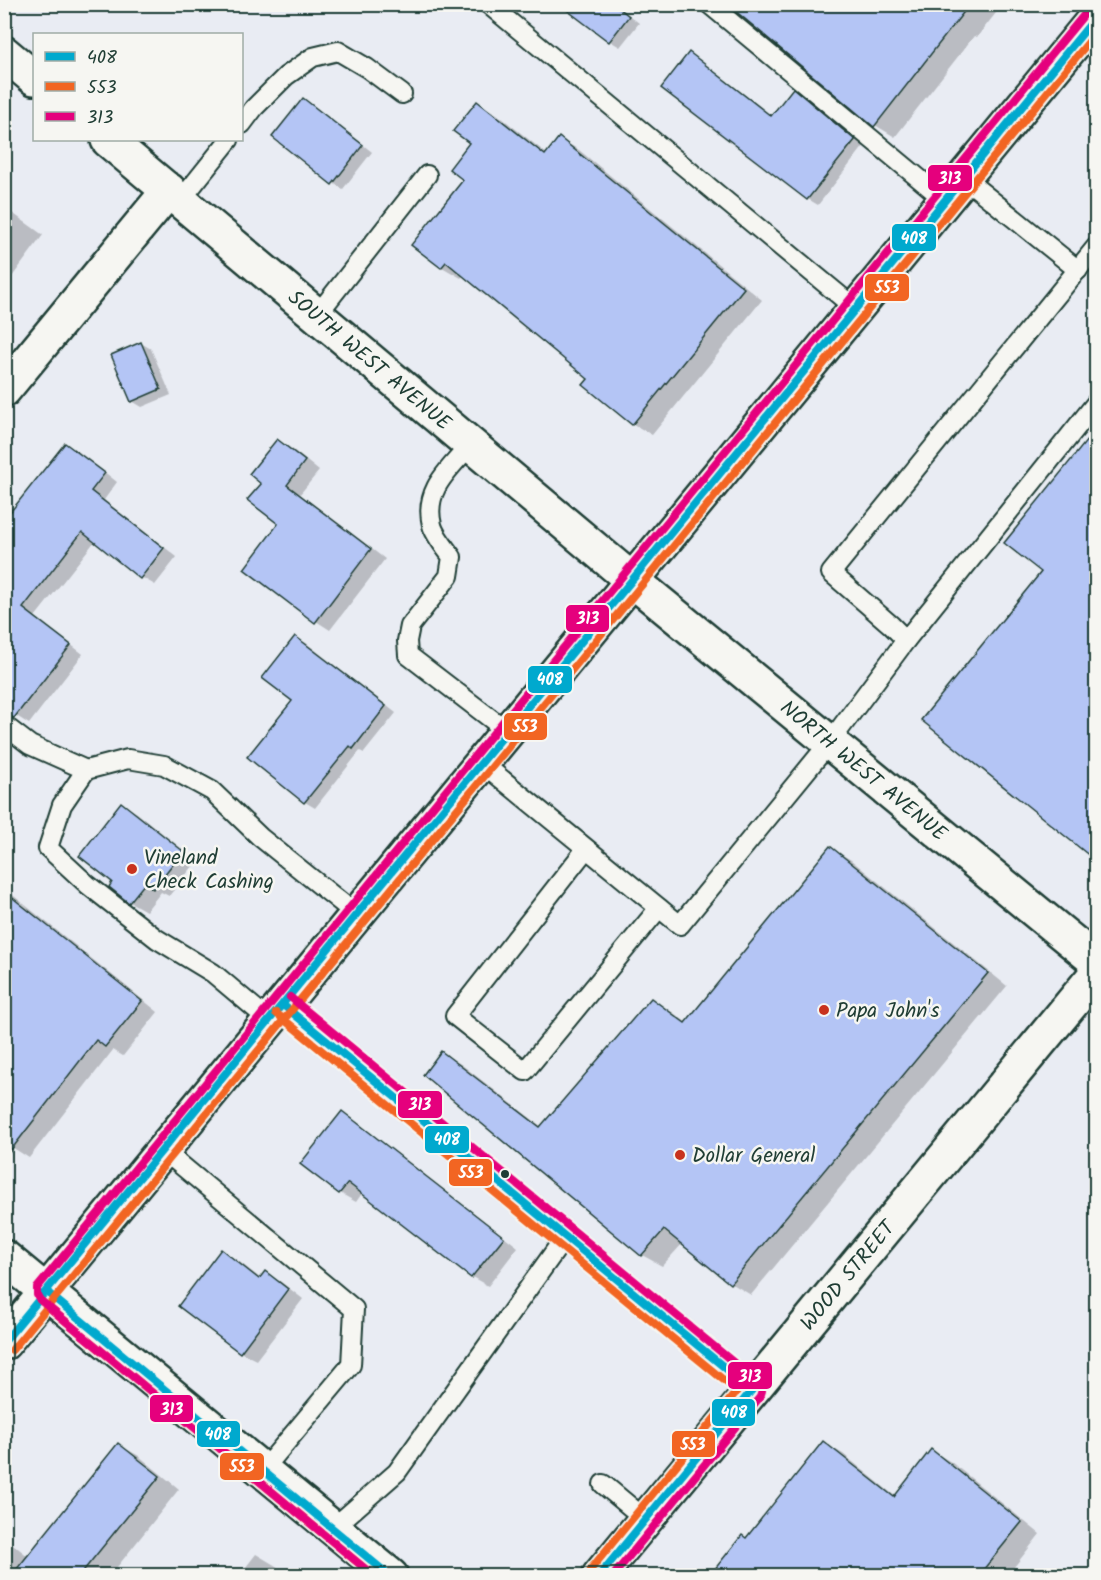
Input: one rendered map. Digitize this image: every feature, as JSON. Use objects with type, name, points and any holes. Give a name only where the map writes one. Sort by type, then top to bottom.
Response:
[{"type":"street","points":[[4,1343],[1096,17]]},
{"type":"street","points":[[4,53],[33,77]]},
{"type":"street","name":"SOUTH WEST AVENUE","points":[[109,141],[633,580]]},
{"type":"street","points":[[4,390],[175,195]]},
{"type":"street","name":"NORTH WEST AVENUE","points":[[633,580],[1096,961]]},
{"type":"street","name":"WOOD STREET","points":[[599,1575],[1096,974]]},
{"type":"street","points":[[4,1257],[391,1575]]},
{"type":"lane","points":[[488,4],[856,309]]},
{"type":"lane","points":[[709,4],[955,189],[1078,270]]},
{"type":"lane","points":[[243,123],[254,108],[286,76],[313,57],[338,51],[367,68],[402,94]]},
{"type":"lane","points":[[175,195],[228,141]]},
{"type":"lane","points":[[317,315],[427,175]]},
{"type":"lane","points":[[906,639],[831,573],[1096,247]]},
{"type":"lane","points":[[482,763],[680,925],[830,742],[906,639],[1096,404]]},
{"type":"lane","points":[[471,444],[436,485],[430,502],[432,527],[452,557],[449,576],[410,626],[407,641],[408,655],[507,731]]},
{"type":"lane","points":[[4,725],[30,746],[86,770],[128,759],[164,765],[212,791],[260,837],[357,915]]},
{"type":"lane","points":[[86,770],[62,805],[48,848],[88,885],[157,939],[277,1013],[565,1236],[752,1390]]},
{"type":"lane","points":[[586,849],[455,1016],[525,1071],[659,908]]},
{"type":"lane","points":[[163,1150],[354,1308],[351,1365],[263,1470]]},
{"type":"lane","points":[[333,1528],[397,1472],[565,1236]]},
{"type":"lane","points":[[603,1484],[645,1519]]},
{"type":"building","points":[[559,4],[614,4],[629,16],[609,42]]},
{"type":"building","points":[[727,4],[970,4],[874,127]]},
{"type":"building","points":[[689,52],[771,116],[793,88],[855,140],[807,200],[661,88]]},
{"type":"building","points":[[303,98],[363,145],[332,185],[272,137]]},
{"type":"building","points":[[477,101],[545,155],[559,137],[744,288],[632,425],[583,385],[588,379],[446,262],[441,268],[411,245],[463,180],[449,169],[469,143],[453,131]]},
{"type":"building","points":[[141,342],[161,389],[131,402],[111,355]]},
{"type":"building","points":[[1096,429],[1096,861],[921,720],[1041,572],[1004,543]]},
{"type":"building","points":[[277,439],[305,461],[287,485],[371,549],[315,623],[244,569],[278,524],[247,500],[261,484],[249,474]]},
{"type":"building","points":[[65,443],[105,473],[91,491],[164,548],[140,579],[82,532],[23,608],[71,645],[14,718],[4,714],[4,520]]},
{"type":"building","points":[[295,636],[386,706],[353,749],[350,746],[304,803],[247,757],[292,701],[262,678]]},
{"type":"building","name":"Vineland Check Cashing","points":[[121,802],[183,851],[153,889],[145,883],[129,903],[109,887],[112,882],[79,856]]},
{"type":"building","points":[[830,846],[988,973],[730,1284],[664,1230],[641,1256],[423,1075],[441,1051],[540,1127],[651,998],[685,1023]]},
{"type":"building","points":[[4,891],[142,1001],[105,1047],[96,1040],[4,1159]]},
{"type":"building","points":[[342,1111],[504,1237],[471,1278],[348,1183],[339,1194],[300,1164]]},
{"type":"building","points":[[221,1249],[259,1279],[265,1271],[288,1289],[240,1353],[178,1306]]},
{"type":"building","points":[[823,1441],[894,1497],[931,1449],[1022,1522],[979,1575],[710,1575],[742,1535],[746,1538]]},
{"type":"building","points":[[118,1443],[160,1476],[80,1575],[12,1575]]},
{"type":"transit line","name":"313","points":[[374,1576],[40,1300],[37,1288],[1088,10]]},
{"type":"transit line","name":"408","points":[[4,1342],[1096,17]]},
{"type":"transit line","name":"553","points":[[12,1350],[1096,33]]},
{"type":"transit line","name":"313","points":[[290,997],[761,1385],[760,1397],[613,1576]]},
{"type":"transit line","name":"408","points":[[283,1005],[752,1390],[599,1576]]},
{"type":"transit line","name":"553","points":[[276,1013],[737,1391],[591,1569]]},
{"type":"transit line","name":"408","points":[[47,1292],[390,1576]]},
{"type":"transit line","name":"553","points":[[40,1300],[374,1576]]},
{"type":"place","name":"Vineland Check Cashing","points":[[132,869]]},
{"type":"place","name":"Papa John's","points":[[824,1010]]},
{"type":"place","name":"Dollar General","points":[[680,1155]]}]
